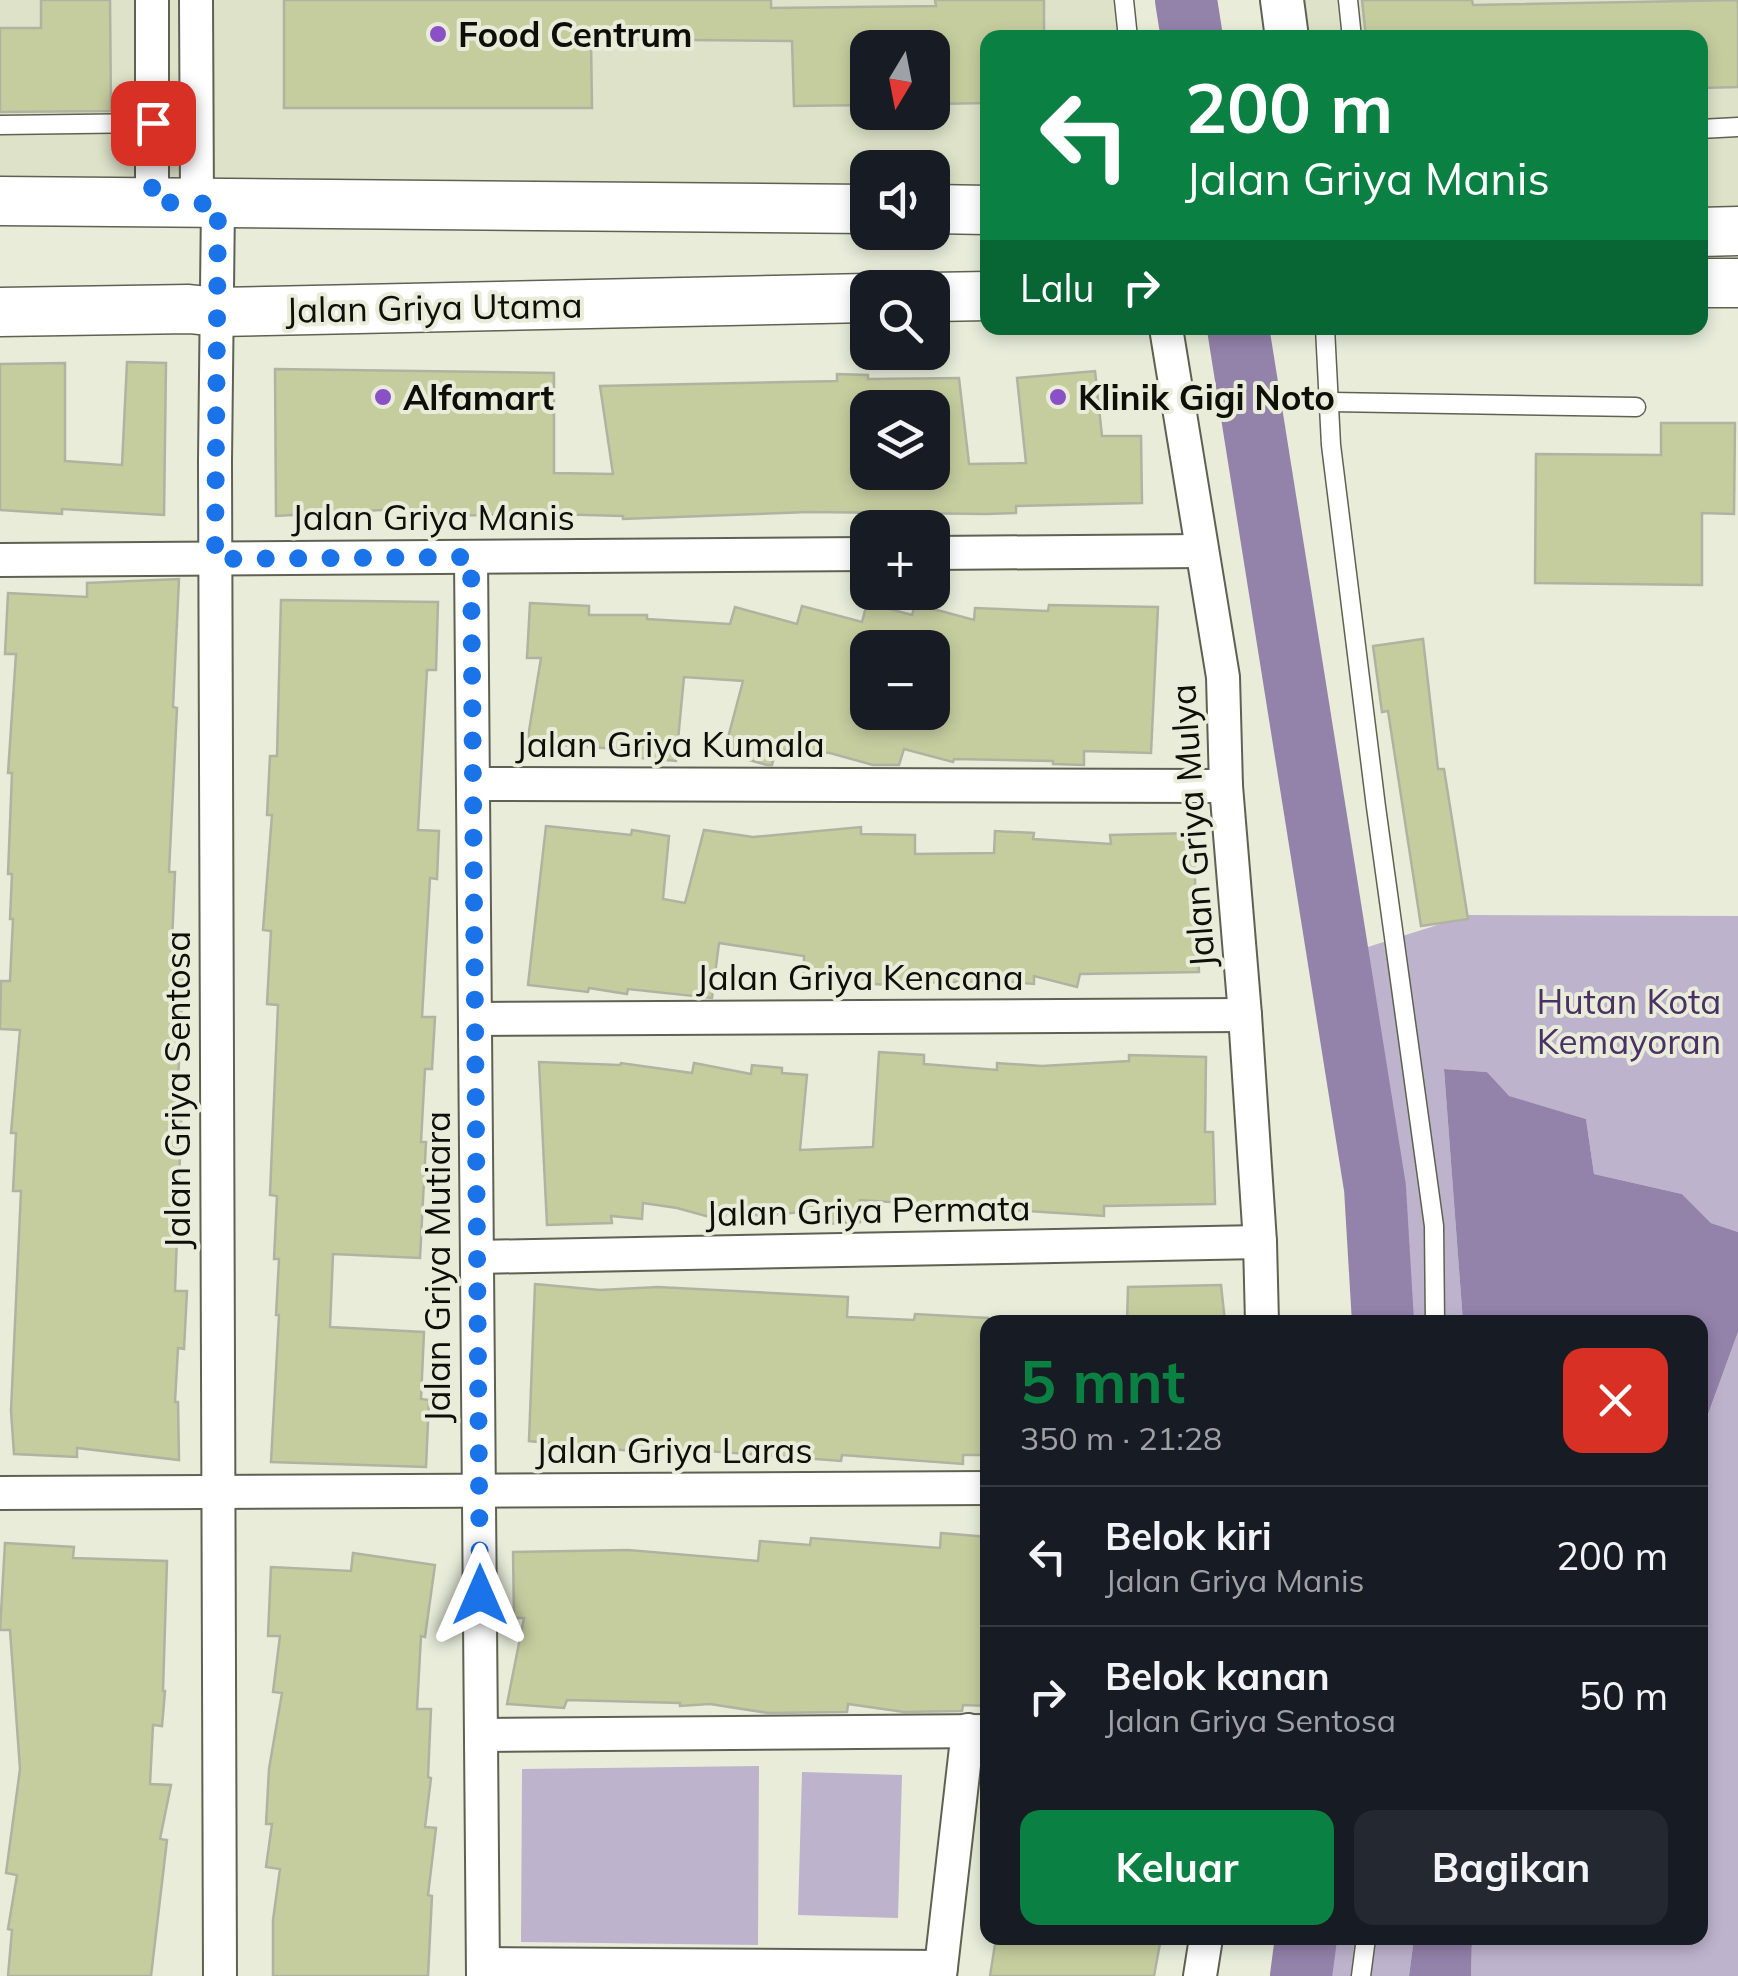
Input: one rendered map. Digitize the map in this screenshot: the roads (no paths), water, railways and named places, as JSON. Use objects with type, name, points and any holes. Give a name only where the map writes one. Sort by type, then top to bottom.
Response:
[{"type":"main road","points":[[0,202],[850,209]]},
{"type":"main road","points":[[950,210],[980,210]]},
{"type":"main road","points":[[1708,232],[1738,231]]},
{"type":"main road","points":[[1708,284],[1738,283]]},
{"type":"main road","points":[[950,297],[980,296]]},
{"type":"main road","name":"Jalan Griya Utama","points":[[0,312],[218,312],[850,298]]},
{"type":"street","points":[[152,0],[153,123],[189,203]]},
{"type":"street","points":[[189,203],[196,0]]},
{"type":"street","points":[[1282,0],[1286,30]]},
{"type":"street","name":"Jalan Griya Sentosa","points":[[189,203],[218,312],[215,559],[220,1976]]},
{"type":"street","name":"Jalan Griya Mulya","points":[[1167,335],[1223,678],[1226,786],[1245,1014],[1262,1315]]},
{"type":"street","points":[[950,553],[1202,551]]},
{"type":"street","name":"Jalan Griya Manis","points":[[0,560],[850,554]]},
{"type":"street","name":"Jalan Griya Mutiara","points":[[471,557],[483,1970]]},
{"type":"street","name":"Jalan Griya Kumala","points":[[473,784],[1226,786]]},
{"type":"street","name":"Jalan Griya Kencana","points":[[475,1019],[1245,1014]]},
{"type":"street","name":"Jalan Griya Permata","points":[[477,1257],[1260,1242]]},
{"type":"street","name":"Jalan Griya Laras","points":[[0,1493],[980,1488]]},
{"type":"street","points":[[480,1735],[978,1730],[940,1971],[483,1970]]},
{"type":"street","points":[[1200,1976],[1205,1945]]},
{"type":"lane","points":[[1124,0],[1127,30]]},
{"type":"lane","points":[[1348,0],[1351,30]]},
{"type":"lane","points":[[0,125],[153,123]]},
{"type":"lane","points":[[1708,129],[1738,127]]},
{"type":"lane","points":[[1326,335],[1331,445],[1434,1226],[1435,1315]]},
{"type":"lane","points":[[1331,402],[1636,407]]},
{"type":"lane","points":[[1361,1976],[1365,1945]]},
{"type":"waterway","points":[[1186,0],[1191,30]]},
{"type":"waterway","points":[[1239,335],[1375,1188],[1383,1315]]},
{"type":"waterway","points":[[1301,1976],[1305,1945]]},
{"type":"place","name":"Food Centrum","points":[[438,34]]},
{"type":"place","name":"Alfamart","points":[[383,397]]},
{"type":"place","name":"Klinik Gigi Noto","points":[[1058,397]]},
{"type":"park label","name":"Hutan Kota Kemayoran","points":[[1629,1021]]}]
